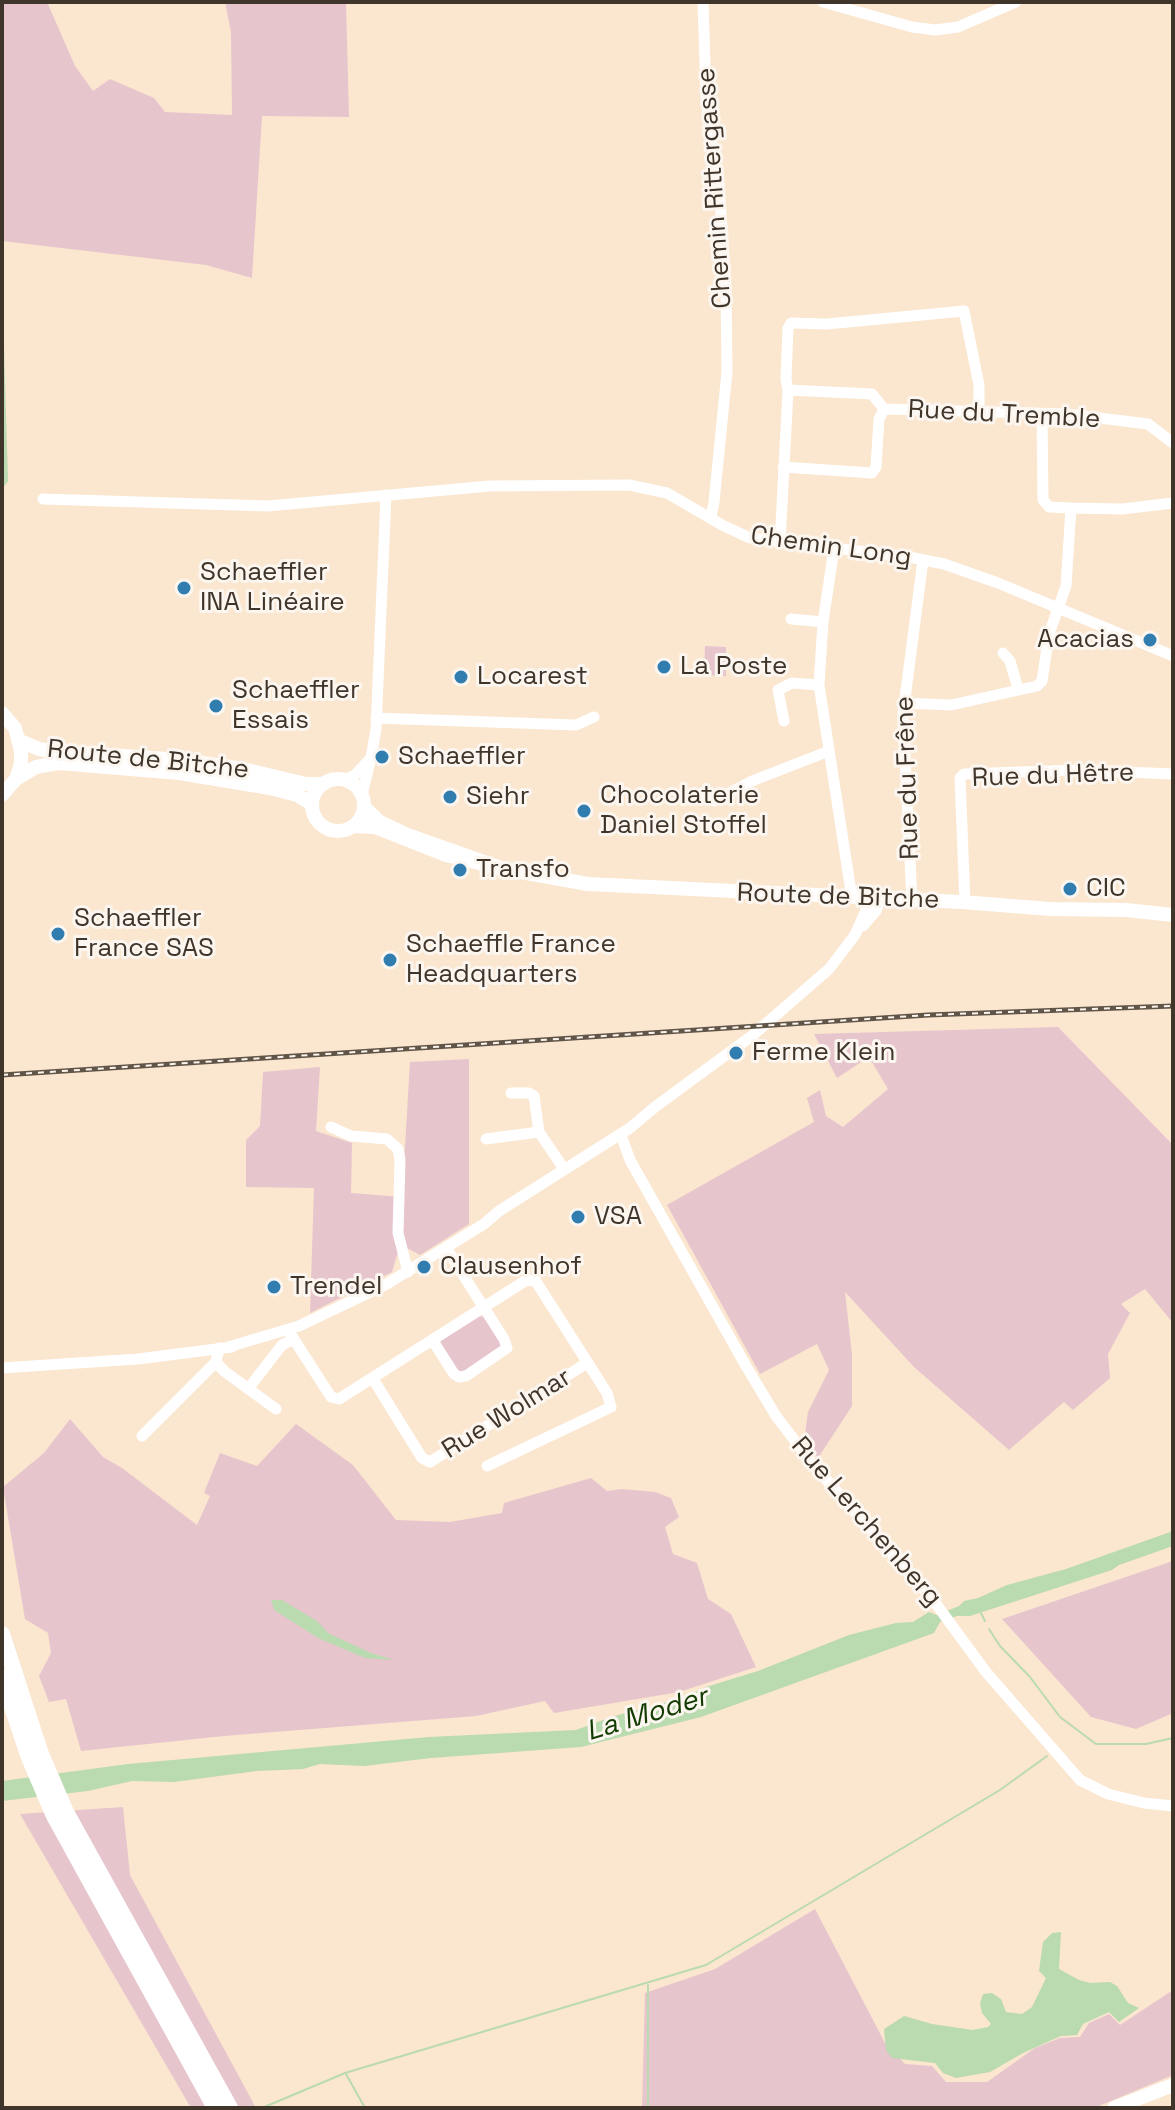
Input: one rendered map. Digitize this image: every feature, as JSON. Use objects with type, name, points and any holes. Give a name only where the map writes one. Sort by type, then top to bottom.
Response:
[{"type":"highway","points":[[2,1634],[35,1754]]},
{"type":"highway","points":[[2,1677],[60,1814],[215,2108]]},
{"type":"highway","points":[[60,1814],[230,2108]]},
{"type":"main road","points":[[2,713],[15,728],[20,741],[21,764],[16,779],[2,795]]},
{"type":"main road","name":"Route de Bitche","points":[[20,741],[39,749],[181,760],[243,769],[306,784],[323,784]]},
{"type":"main road","name":"Route de Bitche","points":[[16,779],[36,767],[58,763],[179,773],[270,788],[297,795],[312,804]]},
{"type":"main road","points":[[344,780],[353,784],[363,801],[360,818],[353,826],[339,831],[326,828],[316,820],[312,804],[315,793],[323,784],[344,780]]},
{"type":"main road","name":"Route de Bitche","points":[[363,801],[380,822],[504,869]]},
{"type":"main road","name":"Route de Bitche","points":[[353,826],[375,827],[446,855],[588,884],[1050,909],[1079,907],[1173,915]]},
{"type":"main road","points":[[1114,2108],[1173,2085]]},
{"type":"street","name":"Chemin Rittergasse","points":[[703,2],[709,128],[719,184],[726,288],[727,372],[711,517]]},
{"type":"street","points":[[823,2],[912,27],[935,30],[958,27],[1016,2]]},
{"type":"street","points":[[780,543],[788,328],[791,323],[827,324],[964,311],[979,385],[979,413]]},
{"type":"street","name":"Rue du Tremble","points":[[788,390],[872,394],[884,409],[1067,414],[1148,424],[1173,443]]},
{"type":"street","points":[[783,467],[872,473],[876,467],[879,419],[884,409]]},
{"type":"street","points":[[1042,414],[1043,500],[1049,507],[1122,509],[1173,503]]},
{"type":"street","name":"Chemin Long","points":[[43,499],[268,506],[490,486],[619,484],[667,493],[740,535],[780,543],[923,560],[998,583],[1173,656]]},
{"type":"street","points":[[363,801],[363,783],[371,758],[376,718],[386,495]]},
{"type":"street","points":[[903,703],[951,705],[1037,686],[1042,681],[1049,634],[1066,586],[1071,508]]},
{"type":"street","points":[[248,1389],[291,1335],[408,1272],[617,1137],[765,1026],[829,969],[873,915],[866,899],[829,751],[819,685],[823,622],[834,549]]},
{"type":"street","name":"Rue du Frêne","points":[[912,901],[903,703],[923,560]]},
{"type":"street","points":[[791,619],[823,622]]},
{"type":"street","points":[[1003,653],[1010,661],[1018,689]]},
{"type":"street","points":[[784,721],[778,690],[792,683],[819,685]]},
{"type":"street","points":[[376,718],[576,725],[594,717]]},
{"type":"street","points":[[698,797],[714,801],[752,781],[829,751]]},
{"type":"street","points":[[344,780],[355,775],[371,758]]},
{"type":"street","name":"Rue du Hêtre","points":[[965,903],[960,778],[964,774],[1076,770],[1173,774]]},
{"type":"street","points":[[511,1093],[534,1096],[539,1132],[564,1169]]},
{"type":"street","points":[[331,1127],[351,1136],[387,1139],[398,1149],[398,1238],[408,1272]]},
{"type":"street","points":[[486,1139],[539,1132]]},
{"type":"street","name":"Rue Lerchenberg","points":[[617,1137],[776,1416],[815,1467],[946,1615],[986,1672],[1080,1780],[1097,1791],[1120,1798],[1173,1806]]},
{"type":"street","points":[[433,1341],[459,1377],[502,1353],[507,1345],[446,1248]]},
{"type":"street","points":[[291,1335],[333,1399],[343,1398],[529,1279],[535,1280],[607,1393],[611,1407],[487,1466]]},
{"type":"street","points":[[2,1368],[138,1359],[224,1348],[259,1336],[291,1335]]},
{"type":"street","points":[[142,1436],[216,1362],[224,1348]]},
{"type":"street","points":[[216,1362],[276,1409]]},
{"type":"street","name":"Rue Wolmar","points":[[373,1379],[422,1458],[430,1462],[587,1363]]},
{"type":"shaded area","points":[[2,2],[47,2],[75,66],[93,91],[110,79],[154,98],[165,112],[232,115],[231,32],[225,2],[346,2],[349,117],[262,116],[252,278],[206,265],[2,241]]},
{"type":"shaded area","points":[[705,646],[726,647],[726,676],[704,675]]},
{"type":"shaded area","points":[[1058,1027],[1173,1145],[1173,1323],[1145,1289],[1121,1304],[1130,1313],[1108,1354],[1110,1378],[1073,1410],[1064,1402],[1009,1450],[914,1367],[845,1292],[852,1355],[852,1406],[818,1458],[804,1441],[808,1412],[829,1370],[817,1344],[760,1374],[667,1205],[814,1122],[807,1098],[820,1090],[826,1116],[843,1127],[888,1089],[869,1057],[837,1078],[814,1034]]},
{"type":"shaded area","points":[[469,1059],[469,1224],[420,1255],[409,1249],[397,1255],[392,1272],[310,1313],[314,1188],[246,1187],[246,1140],[260,1126],[263,1072],[320,1067],[316,1131],[352,1143],[351,1193],[402,1197],[410,1062]]},
{"type":"shaded area","points":[[479,1316],[485,1317],[502,1344],[500,1350],[464,1373],[457,1371],[440,1346],[441,1340]]},
{"type":"shaded area","points":[[70,1419],[103,1457],[197,1525],[210,1496],[204,1493],[220,1453],[257,1466],[296,1424],[353,1465],[396,1520],[450,1522],[502,1513],[504,1503],[591,1478],[607,1491],[655,1492],[671,1498],[679,1517],[665,1527],[673,1554],[697,1563],[708,1599],[731,1614],[756,1667],[679,1692],[554,1713],[545,1701],[476,1716],[81,1751],[66,1699],[49,1702],[39,1676],[51,1653],[48,1633],[25,1619],[3,1487],[44,1453]]},
{"type":"shaded area","points":[[1173,1561],[1173,1713],[1136,1729],[1091,1717],[1002,1619]]},
{"type":"shaded area","points":[[123,1807],[130,1875],[256,2108],[191,2108],[20,1814]]},
{"type":"shaded area","points":[[815,1909],[885,2043],[905,2064],[932,2066],[946,2082],[987,2082],[1035,2048],[1060,2038],[1080,2037],[1089,2023],[1109,2014],[1120,2025],[1173,1990],[1173,2075],[1094,2108],[642,2108],[645,1993],[715,1969]]},
{"type":"water","points":[[2,278],[8,481],[2,489]]},
{"type":"water","name":"La Moder","points":[[1173,1531],[1173,1546],[1112,1570],[970,1616],[957,1616],[940,1622],[934,1633],[701,1717],[581,1747],[364,1766],[320,1764],[303,1769],[257,1771],[174,1782],[132,1781],[88,1791],[2,1801],[2,1781],[128,1764],[429,1737],[576,1730],[682,1698],[849,1635],[896,1623],[913,1622],[929,1612],[937,1615],[1007,1585],[1066,1569]]},
{"type":"water","points":[[271,1600],[282,1600],[317,1621],[328,1633],[394,1660],[365,1658],[318,1638],[274,1610]]},
{"type":"water","points":[[1061,1932],[1059,1969],[1090,1983],[1110,1982],[1117,1986],[1128,2003],[1139,2008],[1119,2022],[1109,2012],[1083,2024],[1077,2035],[1061,2036],[990,2072],[956,2078],[943,2073],[935,2063],[892,2058],[886,2050],[884,2029],[904,2016],[973,2030],[988,2027],[991,2024],[982,2013],[980,2003],[983,1994],[992,1993],[1001,1999],[1006,2012],[1022,2014],[1032,2007],[1046,1978],[1039,1971],[1043,1942],[1052,1933]]},
{"type":"waterway","points":[[981,1613],[985,1621]]},
{"type":"waterway","points":[[989,1629],[1060,1717],[1096,1744],[1146,1744],[1173,1738]]},
{"type":"waterway","points":[[262,2108],[345,2073],[706,1965],[1000,1790],[1047,1756]]},
{"type":"waterway","points":[[648,1985],[648,2108]]},
{"type":"waterway","points":[[346,2074],[365,2108]]},
{"type":"railway","points":[[2,1075],[928,1015],[1173,1006]]},
{"type":"place","name":"Schaeffler INA Linéaire","points":[[184,588]]},
{"type":"place","name":"Acacias","points":[[1150,640]]},
{"type":"place","name":"La Poste","points":[[664,667]]},
{"type":"place","name":"Locarest","points":[[461,677]]},
{"type":"place","name":"Schaeffler Essais","points":[[216,706]]},
{"type":"place","name":"Schaeffler","points":[[382,757]]},
{"type":"place","name":"Siehr","points":[[450,797]]},
{"type":"place","name":"Chocolaterie Daniel Stoffel","points":[[584,811]]},
{"type":"place","name":"Transfo","points":[[460,870]]},
{"type":"place","name":"CIC","points":[[1070,889]]},
{"type":"place","name":"Schaeffler France SAS","points":[[58,934]]},
{"type":"place","name":"Schaeffle France Headquarters","points":[[390,960]]},
{"type":"place","name":"Ferme Klein","points":[[736,1053]]},
{"type":"place","name":"VSA","points":[[578,1217]]},
{"type":"place","name":"Clausenhof","points":[[424,1267]]},
{"type":"place","name":"Trendel","points":[[274,1287]]}]
